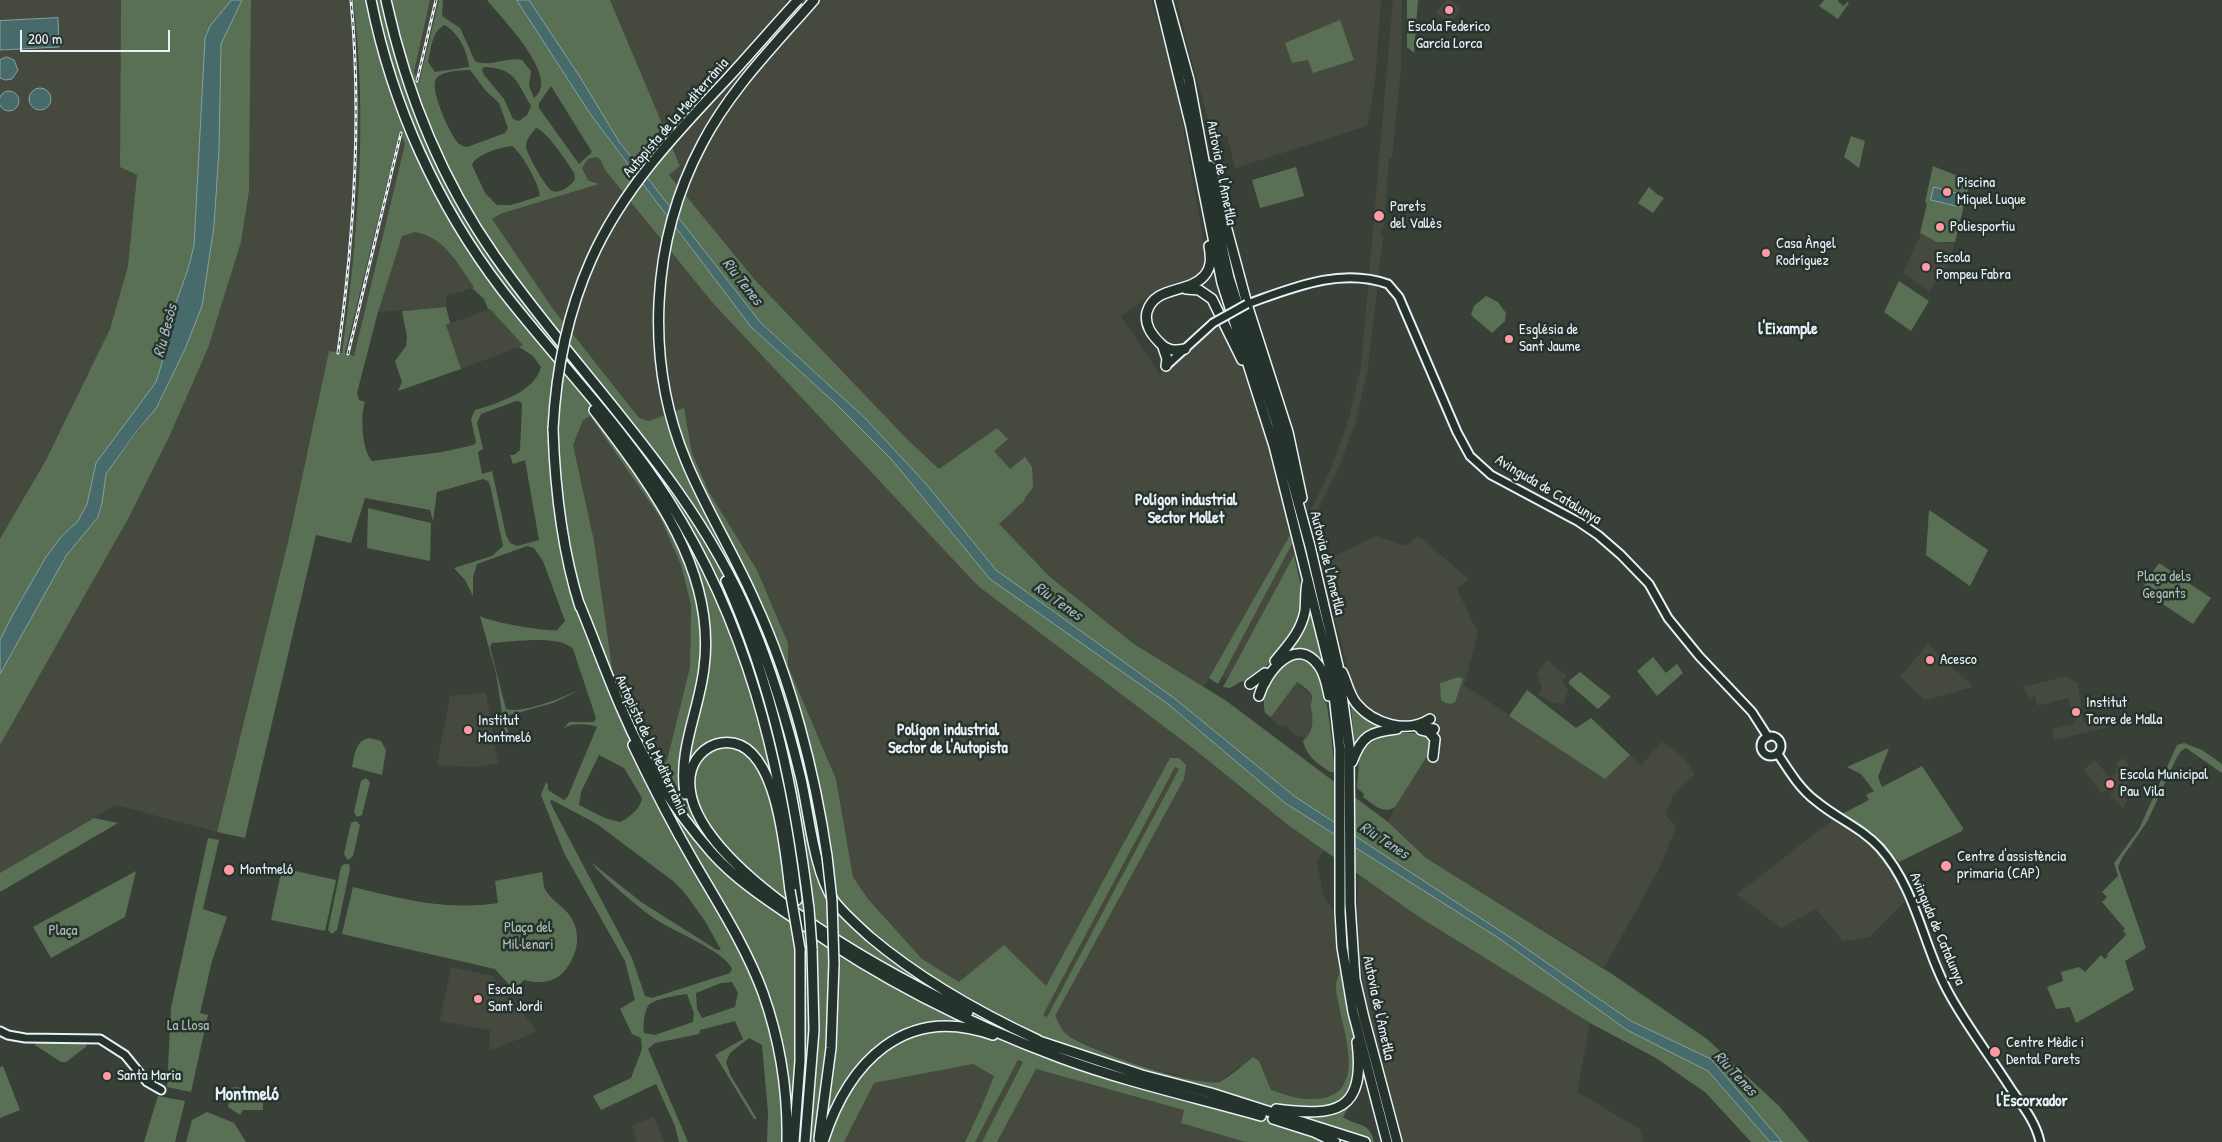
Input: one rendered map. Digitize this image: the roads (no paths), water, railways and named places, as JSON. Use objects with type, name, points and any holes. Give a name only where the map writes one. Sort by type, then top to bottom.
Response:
[{"type":"highway","points":[[371,0],[393,85],[408,126],[429,171],[457,223],[484,265],[553,353],[620,432],[660,487],[695,545],[724,602],[754,681],[773,752],[789,836],[797,900],[800,949],[800,1061],[794,1142]]},
{"type":"highway","points":[[386,0],[412,95],[437,156],[462,203],[511,277],[629,424],[689,509],[713,545],[729,574],[749,616],[765,658],[800,775],[820,869],[834,901],[882,946],[931,983],[973,1009],[1038,1040]]},
{"type":"highway","name":"Autopista de la Mediterrània","points":[[786,1142],[787,1101],[782,1068],[763,993],[740,945],[671,822],[627,734],[597,657],[579,603],[560,514],[553,429],[557,378],[570,316],[591,259],[612,219],[658,154],[798,0]]},
{"type":"highway","name":"Autopista de la Mediterrània","points":[[814,0],[747,78],[719,115],[702,143],[682,188],[667,240],[659,295],[659,348],[671,418],[694,479],[756,604],[774,648],[810,769],[827,856],[832,901],[834,963],[832,1035],[826,1099],[818,1142]]},
{"type":"highway","name":"Autovia de l'Ametlla","points":[[1160,0],[1198,144],[1229,278],[1276,422],[1310,546],[1338,666],[1347,717],[1345,880],[1341,933],[1353,1012],[1387,1142]]},
{"type":"highway","name":"Autovia de l'Ametlla","points":[[1167,0],[1190,80],[1198,144],[1222,283],[1274,446],[1332,677],[1345,767]]},
{"type":"highway","points":[[1172,0],[1190,80]]},
{"type":"highway","points":[[1169,352],[1149,330],[1147,313],[1153,301],[1158,297],[1200,280],[1208,270],[1210,262],[1206,225],[1198,185],[1198,144]]},
{"type":"highway","points":[[1198,144],[1214,181],[1247,304],[1288,432],[1309,531],[1310,546]]},
{"type":"highway","points":[[1178,289],[1194,289],[1203,292],[1212,299],[1227,327],[1259,398]]},
{"type":"highway","points":[[1169,352],[1185,349]]},
{"type":"highway","points":[[1166,366],[1169,352]]},
{"type":"highway","points":[[553,353],[565,373],[618,441],[657,498],[688,556],[704,616],[706,646],[700,693],[684,756],[685,794],[702,834],[742,881]]},
{"type":"highway","points":[[689,509],[736,603],[766,683],[793,793],[809,909],[812,949],[814,1030],[804,1142]]},
{"type":"highway","points":[[1250,684],[1260,678],[1296,634],[1305,610],[1305,592],[1308,581]]},
{"type":"highway","points":[[579,603],[623,714],[646,757],[672,800],[711,852],[726,868],[826,941],[890,979],[967,1018],[1060,1058]]},
{"type":"highway","points":[[1259,696],[1267,676],[1284,659],[1294,655],[1306,656],[1315,661],[1322,670],[1339,733]]},
{"type":"highway","points":[[1338,666],[1356,703],[1378,721],[1395,726],[1423,723],[1430,719]]},
{"type":"highway","points":[[1345,767],[1364,738],[1384,731],[1424,727],[1434,729]]},
{"type":"highway","points":[[1411,728],[1424,730],[1434,738],[1433,757]]},
{"type":"highway","points":[[800,949],[790,890],[777,806],[770,785],[760,765],[747,751],[735,744],[726,743],[708,748],[697,758],[691,771],[690,786],[692,798],[705,828],[717,845],[746,874],[778,899],[867,958],[946,1001],[1015,1032],[1142,1076],[1239,1103],[1365,1142]]},
{"type":"highway","name":"Autovia de l'Ametlla","points":[[1345,880],[1355,979],[1397,1142]]},
{"type":"highway","points":[[1239,1103],[1312,1113],[1329,1112],[1345,1103],[1356,1089],[1359,1076],[1353,1012]]},
{"type":"highway","points":[[823,1142],[840,1098],[856,1072],[866,1061],[884,1047],[905,1035],[922,1029],[949,1026],[986,1032],[1060,1058],[1314,1132],[1335,1142]]},
{"type":"street","name":"Avinguda de Catalunya","points":[[1185,349],[1213,323],[1247,304],[1323,279],[1340,278],[1383,282],[1393,288],[1399,297],[1457,432],[1470,456],[1491,475],[1579,522],[1598,535],[1620,555],[1649,584],[1668,618],[1699,656],[1752,712],[1768,737]]},
{"type":"street","points":[[1768,737],[1775,737],[1780,741],[1781,748],[1778,754],[1772,757],[1763,752],[1762,742],[1768,737]]},
{"type":"street","name":"Avinguda de Catalunya","points":[[1778,754],[1798,784],[1816,801],[1870,838],[1896,870],[1916,907],[1950,995],[2025,1109],[2040,1142]]},
{"type":"street","points":[[0,1031],[8,1035],[33,1038],[100,1038],[125,1055],[147,1082],[161,1090]]},
{"type":"street","points":[[2038,1134],[2048,1142]]},
{"type":"water","name":"Riu Besòs","points":[[232,0],[242,0],[221,44],[219,150],[214,226],[202,306],[185,349],[157,407],[106,474],[98,517],[66,556],[0,674],[0,640],[12,616],[46,557],[61,537],[78,521],[87,504],[96,463],[156,382],[162,363],[163,339],[188,269],[194,246],[205,38],[210,26]]},
{"type":"water","points":[[517,0],[529,0],[580,77],[620,143],[761,323],[865,418],[927,485],[996,570],[1174,698],[1294,796],[1514,940],[1631,1021],[1711,1059],[1782,1142],[1770,1142],[1708,1071],[1627,1030],[1500,939],[1285,803],[1168,704],[990,579],[892,460],[835,403],[751,327],[591,115]]},
{"type":"water","points":[[58,18],[59,47],[0,50],[0,21]]},
{"type":"water","points":[[7,57],[14,60],[18,70],[12,79],[5,80],[0,78],[0,60]]},
{"type":"water","points":[[40,88],[48,91],[51,99],[48,107],[40,110],[32,107],[29,99],[32,91]]},
{"type":"water","points":[[5,91],[13,91],[19,97],[19,105],[13,111],[5,111],[-1,105],[-1,97]]},
{"type":"water","points":[[1934,187],[1963,195],[1960,207],[1931,200]]},
{"type":"railway","points":[[338,353],[344,309],[355,177],[356,88],[351,0]]},
{"type":"railway","points":[[417,81],[436,0]]},
{"type":"railway","points":[[348,354],[401,133]]},
{"type":"place","name":"Escola Federico García Lorca","points":[[1449,10]]},
{"type":"place","name":"Piscina Miquel Luque","points":[[1947,192]]},
{"type":"place","name":"Parets del Vallès","points":[[1379,216]]},
{"type":"place","name":"Poliesportiu","points":[[1940,227]]},
{"type":"place","name":"Casa Àngel Rodríguez","points":[[1766,253]]},
{"type":"place","name":"Escola Pompeu Fabra","points":[[1926,267]]},
{"type":"place","name":"Església de Sant Jaume","points":[[1509,339]]},
{"type":"place","name":"Acesco","points":[[1930,660]]},
{"type":"place","name":"Institut Torre de Malla","points":[[2076,712]]},
{"type":"place","name":"Institut Montmeló","points":[[468,730]]},
{"type":"place","name":"Escola Municipal Pau Vila","points":[[2110,784]]},
{"type":"place","name":"Centre d'assistència primaria (CAP)","points":[[1946,866]]},
{"type":"place","name":"Montmeló","points":[[229,870]]},
{"type":"place","name":"Escola Sant Jordi","points":[[478,999]]},
{"type":"place","name":"Centre Mèdic i Dental Parets","points":[[1995,1052]]},
{"type":"place","name":"Santa Maria","points":[[107,1076]]},
{"type":"district","name":"l'Eixample","points":[[1788,330]]},
{"type":"district","name":"Polígon industrial Sector Mollet","points":[[1186,510]]},
{"type":"district","name":"Polígon industrial Sector de l'Autopista","points":[[948,740]]},
{"type":"district","name":"Montmeló","points":[[247,1095]]},
{"type":"district","name":"l'Escorxador","points":[[2032,1102]]},
{"type":"water label","name":"Riu Tenes","points":[[742,282]]},
{"type":"water label","name":"Riu Tenes","points":[[1058,602]]},
{"type":"water label","name":"Riu Tenes","points":[[1384,841]]},
{"type":"water label","name":"Riu Tenes","points":[[1735,1074]]},
{"type":"park label","name":"Plaça dels Gegants","points":[[2164,586]]},
{"type":"park label","name":"Plaça","points":[[63,931]]},
{"type":"park label","name":"Plaça del Mil·lenari","points":[[528,936]]},
{"type":"park label","name":"La Llosa","points":[[188,1026]]}]
